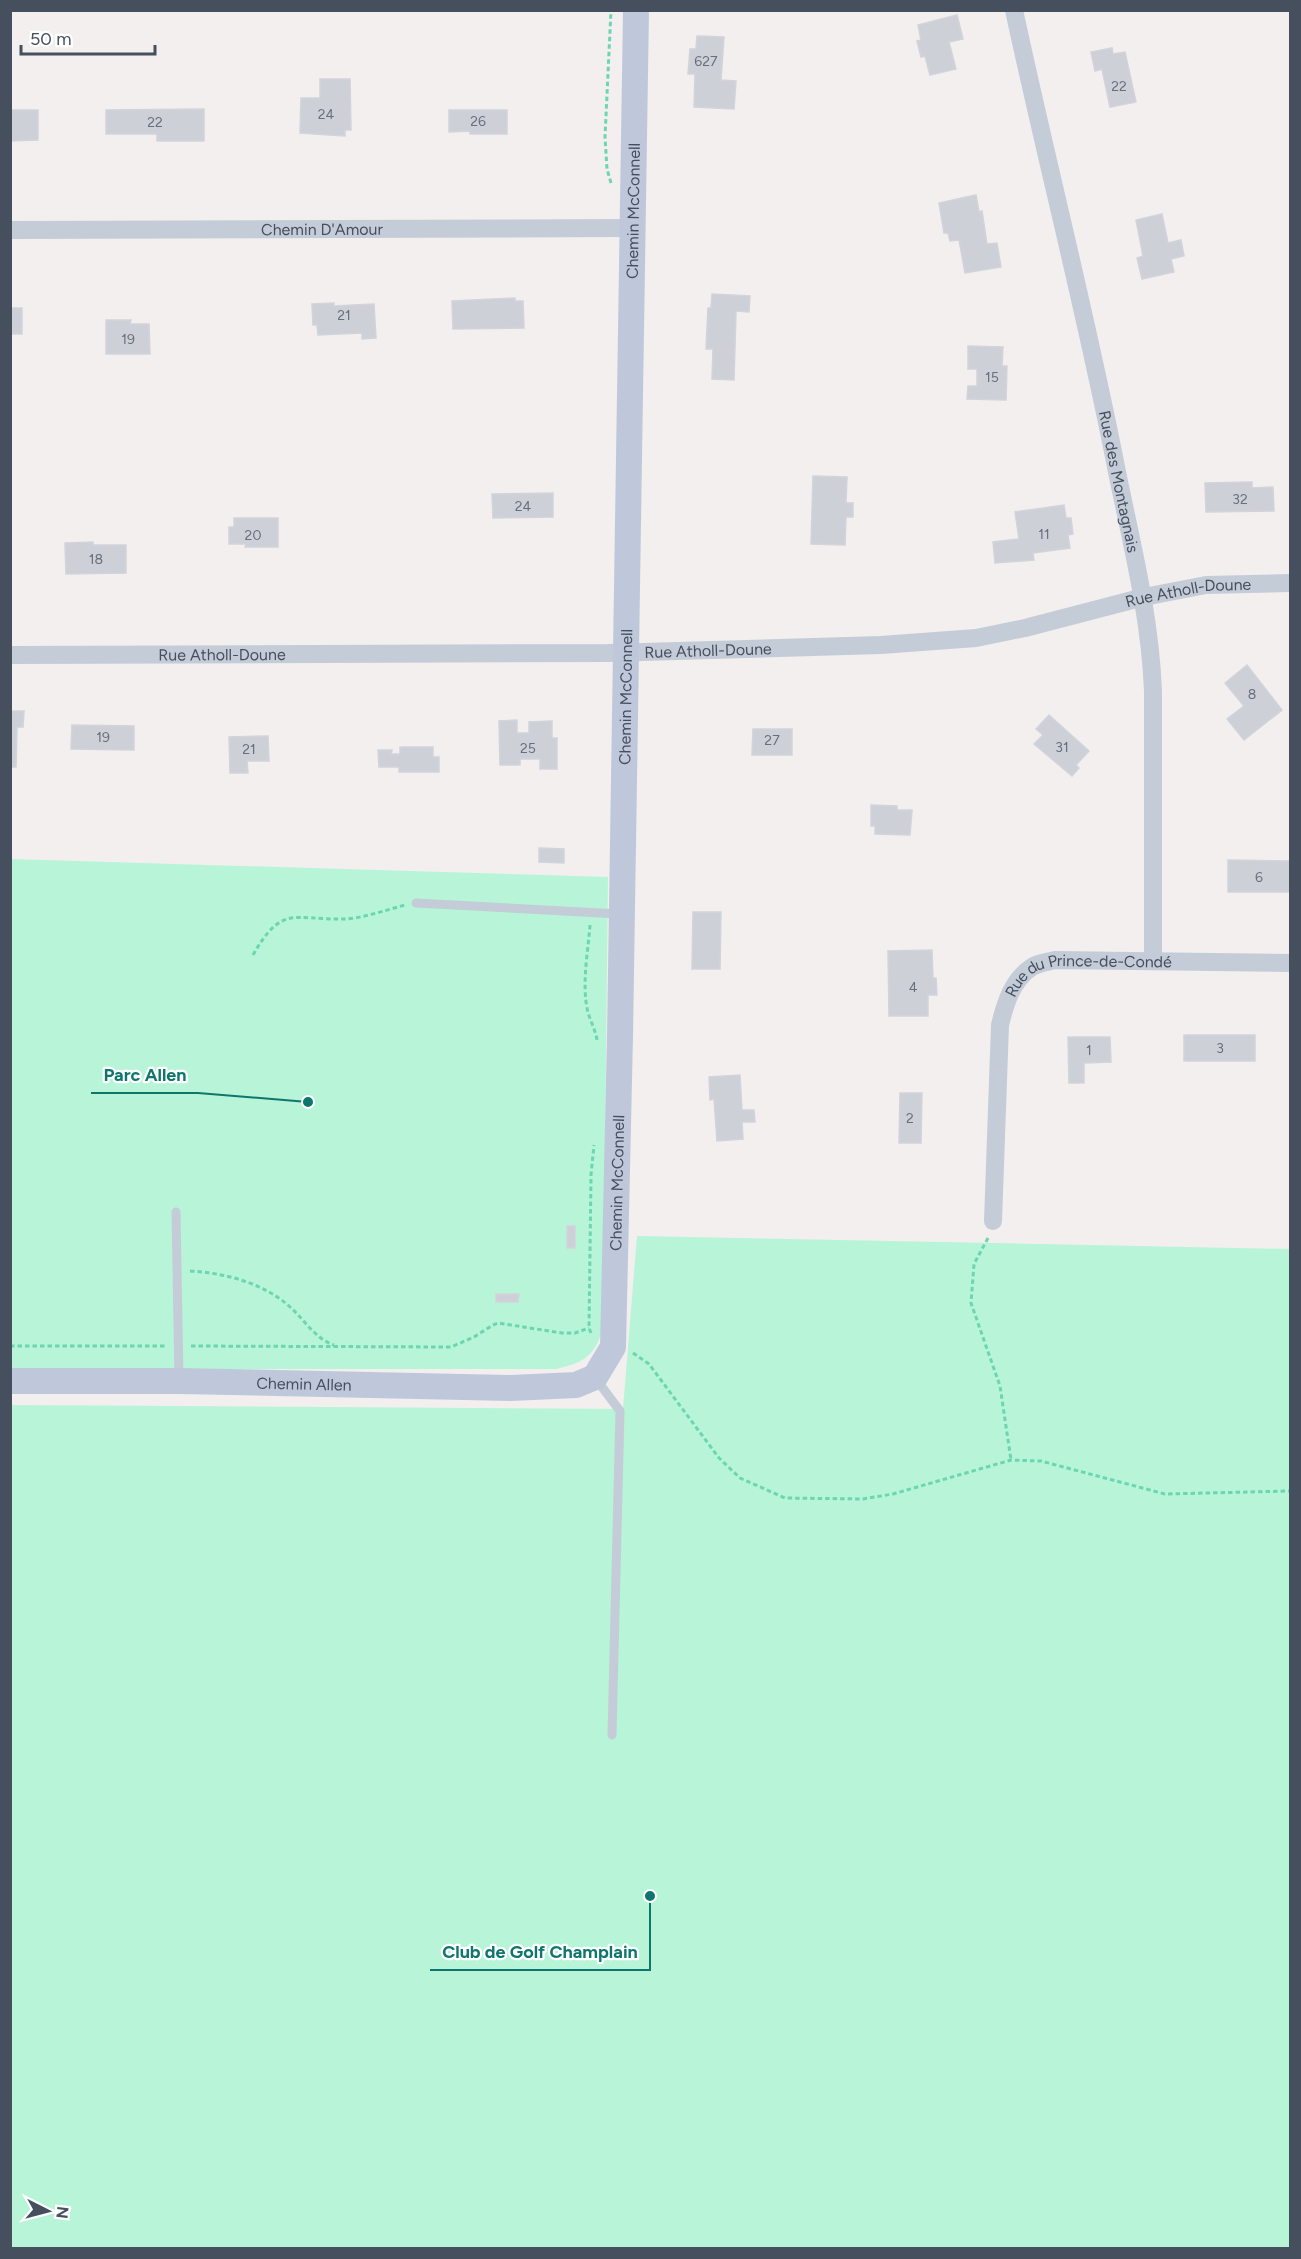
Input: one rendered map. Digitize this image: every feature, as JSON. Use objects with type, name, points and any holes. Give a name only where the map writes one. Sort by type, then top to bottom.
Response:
[{"type":"street","name":"Chemin McConnell","points":[[595,1377],[613,1347],[636,10]]},
{"type":"street","name":"Rue des Montagnais","points":[[1014,10],[1106,414],[1144,597],[1152,660],[1153,691],[1153,960]]},
{"type":"street","name":"Chemin D'Amour","points":[[10,230],[633,228]]},
{"type":"street","name":"Rue Atholl-Doune","points":[[10,655],[626,652],[881,645],[976,638],[1025,628],[1144,597],[1206,585],[1290,583]]},
{"type":"street","name":"Rue du Prince-de-Condé","points":[[993,1221],[1000,1025],[1006,1000],[1019,980],[1032,967],[1055,960],[1290,963]]},
{"type":"street","name":"Chemin Allen","points":[[10,1381],[179,1381],[511,1388],[576,1385],[595,1377]]},
{"type":"lane","points":[[416,903],[622,914]]},
{"type":"lane","points":[[176,1212],[179,1381]]},
{"type":"lane","points":[[595,1377],[620,1411],[612,1735]]},
{"type":"path","points":[[253,955],[262,939],[277,923],[292,917],[343,920],[416,903]]},
{"type":"path","points":[[993,1221],[989,1236],[974,1264],[971,1303],[1000,1386],[1011,1460]]},
{"type":"path","points":[[177,1270],[206,1272],[250,1283],[267,1291],[291,1308],[325,1342],[338,1346]]},
{"type":"path","points":[[10,1346],[451,1347],[498,1323],[562,1333],[575,1333],[589,1328]]},
{"type":"path","points":[[613,1347],[635,1354],[649,1364],[719,1458],[740,1478],[785,1498],[863,1499],[893,1494],[1011,1460],[1041,1461],[1165,1494],[1290,1491]]},
{"type":"green space","points":[[11,859],[608,877],[603,1327],[597,1345],[592,1351],[574,1364],[556,1369],[11,1369]]},
{"type":"green space","points":[[637,1236],[1290,1249],[1290,2248],[11,2248],[11,1405],[623,1409]]},
{"type":"building","points":[[957,15],[963,39],[949,42],[956,69],[930,75],[925,56],[921,57],[917,41],[921,40],[918,25]]},
{"type":"building","points":[[697,36],[724,37],[721,80],[736,81],[734,109],[694,107],[695,74],[688,74],[690,49],[696,49]]},
{"type":"building","points":[[1112,48],[1113,54],[1125,52],[1136,102],[1110,107],[1102,69],[1095,71],[1091,52]]},
{"type":"building","points":[[320,79],[350,79],[351,130],[345,130],[345,136],[300,133],[301,98],[320,98]]},
{"type":"building","points":[[204,109],[204,141],[157,141],[157,134],[106,134],[106,110]]},
{"type":"building","points":[[10,110],[38,110],[38,140],[10,141]]},
{"type":"building","points":[[449,110],[507,110],[507,134],[449,132]]},
{"type":"building","points":[[976,195],[979,212],[982,211],[987,244],[997,243],[1001,267],[965,273],[959,240],[950,241],[948,233],[944,233],[939,203]]},
{"type":"building","points":[[1162,214],[1168,243],[1181,240],[1184,256],[1171,259],[1174,272],[1142,279],[1137,258],[1143,256],[1136,220]]},
{"type":"building","points":[[712,294],[750,296],[749,312],[736,311],[734,380],[712,379],[713,349],[706,349],[708,308],[711,308]]},
{"type":"building","points":[[515,298],[515,301],[523,301],[524,328],[453,329],[452,301]]},
{"type":"building","points":[[334,303],[334,306],[374,304],[376,338],[362,339],[362,333],[318,335],[317,325],[313,325],[312,304]]},
{"type":"building","points":[[10,308],[22,308],[22,334],[10,334]]},
{"type":"building","points":[[106,320],[131,320],[130,324],[149,324],[150,354],[106,354]]},
{"type":"building","points":[[968,346],[1003,347],[1002,366],[1007,366],[1006,400],[967,399],[968,386],[977,386],[977,369],[968,369]]},
{"type":"building","points":[[813,476],[847,477],[846,503],[853,503],[853,517],[846,517],[845,545],[811,544]]},
{"type":"building","points":[[1252,482],[1252,488],[1273,487],[1274,511],[1206,512],[1205,483]]},
{"type":"building","points":[[553,493],[553,517],[493,518],[492,494]]},
{"type":"building","points":[[1064,505],[1066,518],[1071,518],[1073,534],[1068,535],[1070,548],[1033,553],[1034,560],[995,563],[993,542],[1019,539],[1015,512]]},
{"type":"building","points":[[234,518],[278,518],[278,547],[245,547],[246,544],[229,544],[229,527],[234,527]]},
{"type":"building","points":[[93,542],[93,545],[126,545],[126,573],[66,574],[65,543]]},
{"type":"building","points":[[1247,665],[1282,710],[1244,740],[1227,719],[1244,706],[1225,683]]},
{"type":"building","points":[[10,711],[24,711],[23,727],[17,727],[16,767],[10,767]]},
{"type":"building","points":[[1049,715],[1089,751],[1076,765],[1079,768],[1072,776],[1034,744],[1043,735],[1036,729]]},
{"type":"building","points":[[517,720],[517,733],[529,733],[529,722],[552,721],[552,738],[557,738],[557,769],[540,769],[540,759],[520,759],[520,765],[500,765],[499,721]]},
{"type":"building","points":[[72,725],[134,726],[134,750],[71,749]]},
{"type":"building","points":[[753,729],[792,729],[792,755],[752,755]]},
{"type":"building","points":[[268,736],[269,761],[247,761],[248,773],[230,773],[229,737]]},
{"type":"building","points":[[400,747],[433,747],[433,757],[439,757],[439,772],[399,772],[399,767],[379,767],[378,750],[392,750],[391,754],[400,754]]},
{"type":"building","points":[[871,805],[897,806],[897,810],[912,810],[910,835],[875,834],[875,826],[871,826]]},
{"type":"building","points":[[539,848],[564,849],[564,863],[539,862]]},
{"type":"building","points":[[1228,860],[1290,861],[1290,892],[1228,892]]},
{"type":"building","points":[[693,912],[721,912],[720,969],[692,969]]},
{"type":"building","points":[[932,950],[933,978],[936,978],[937,995],[928,995],[928,1016],[889,1016],[888,951]]},
{"type":"building","points":[[1184,1035],[1255,1035],[1255,1061],[1184,1061]]},
{"type":"building","points":[[1068,1037],[1110,1037],[1111,1062],[1084,1063],[1084,1083],[1069,1083]]},
{"type":"building","points":[[740,1075],[742,1110],[754,1110],[755,1122],[742,1122],[743,1139],[717,1141],[714,1099],[710,1100],[709,1077]]},
{"type":"building","points":[[900,1093],[922,1093],[921,1143],[899,1143]]},
{"type":"building","points":[[567,1226],[575,1226],[575,1248],[567,1248]]},
{"type":"building","points":[[496,1294],[519,1294],[518,1302],[496,1302]]},
{"type":"place","name":"Parc Allen","points":[[308,1102]]},
{"type":"place","name":"Club de Golf Champlain","points":[[650,1896]]}]
